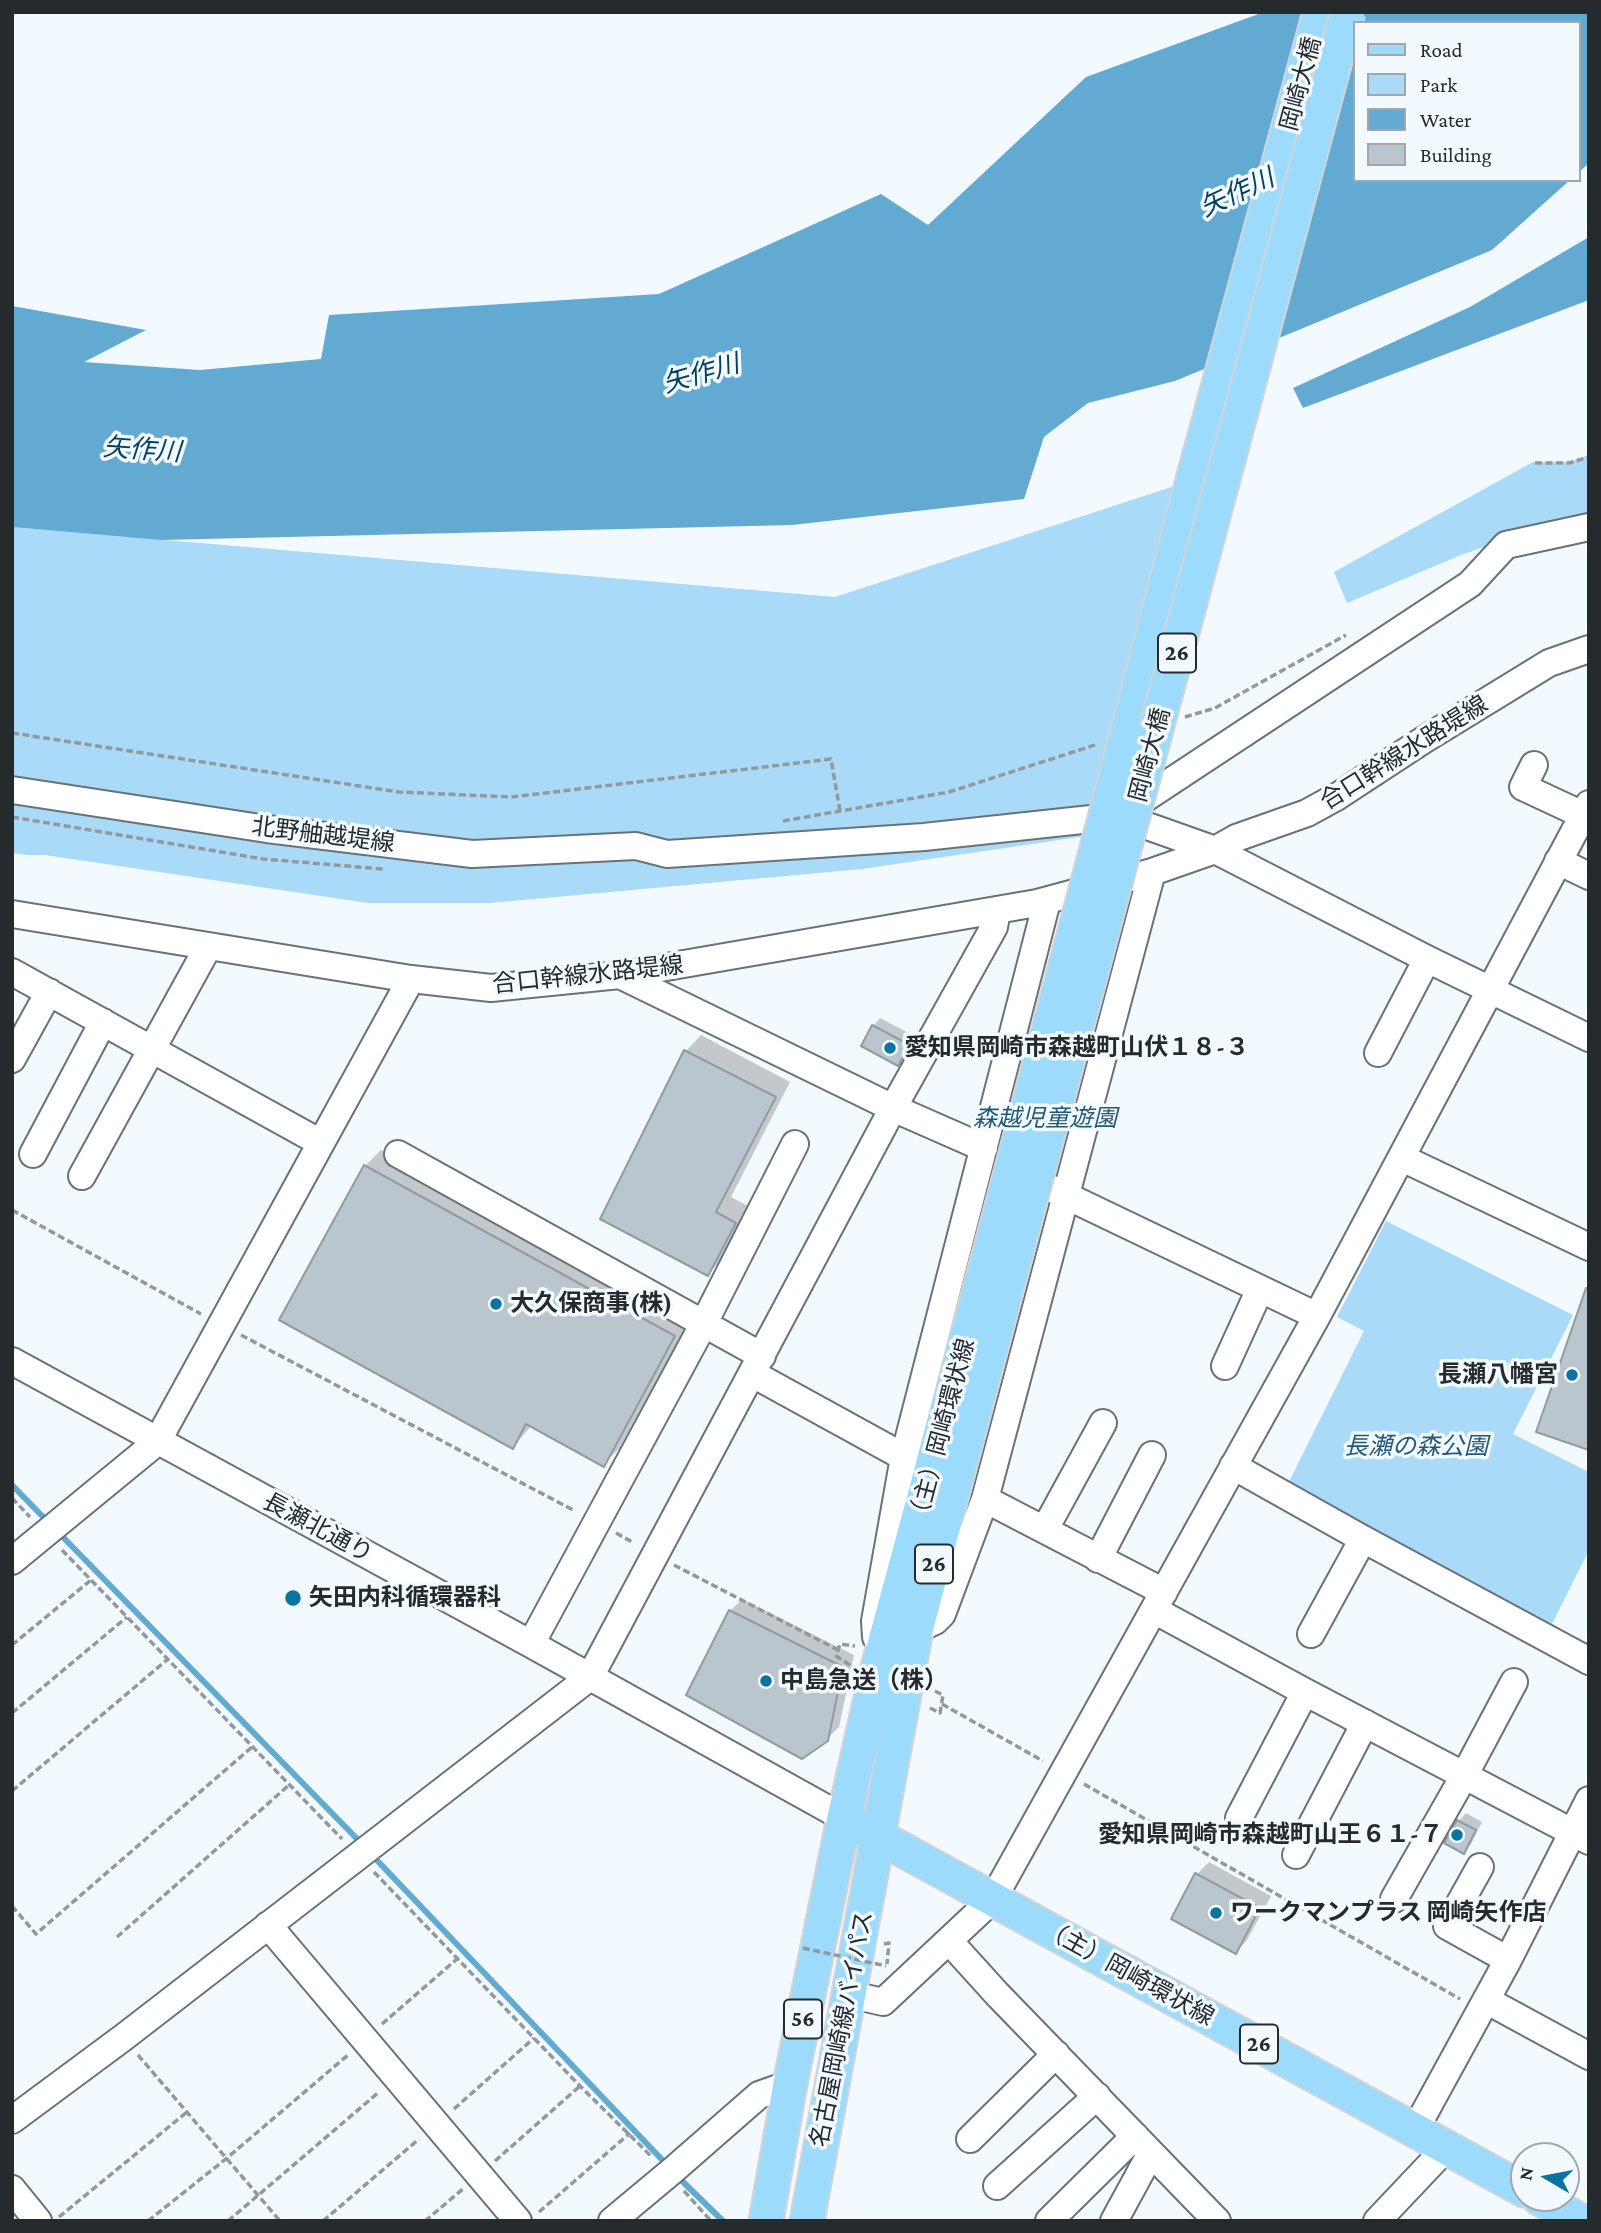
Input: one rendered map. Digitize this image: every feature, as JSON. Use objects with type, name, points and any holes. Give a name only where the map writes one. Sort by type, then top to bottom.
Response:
[{"type":"main road","name":"岡崎大橋","points":[[992,1294],[1126,735],[1320,12]]},
{"type":"main road","name":"岡崎大橋","points":[[992,1294],[1348,12]]},
{"type":"main road","name":"（主）岡崎環状線","points":[[878,1836],[916,1630],[992,1294]]},
{"type":"main road","name":"（主）岡崎環状線","points":[[992,1294],[862,1661],[844,1818],[1510,2182]]},
{"type":"main road","name":"名古屋岡崎線バイパス","points":[[766,2221],[790,2084],[844,1818]]},
{"type":"main road","name":"名古屋岡崎線バイパス","points":[[807,2221],[878,1836]]},
{"type":"main road","points":[[1565,2212],[1581,2221]]},
{"type":"street","points":[[1119,816],[1470,584],[1506,545],[1589,527]]},
{"type":"street","name":"合口幹線水路堤線","points":[[12,914],[411,979],[491,988],[620,975],[1047,901],[1152,872],[1307,813],[1549,663],[1589,649]]},
{"type":"street","points":[[848,1994],[883,2001],[993,1899],[1064,1773],[1317,1316],[1586,809],[1523,787],[1534,765]]},
{"type":"street","name":"北野舳越堤線","points":[[12,790],[267,829],[472,853],[636,846],[667,854],[924,837],[1119,816]]},
{"type":"street","points":[[1119,816],[1215,850],[1427,959],[1589,1038]]},
{"type":"street","points":[[1558,861],[1589,876]]},
{"type":"street","points":[[916,1630],[942,1614],[985,1499],[1152,872]]},
{"type":"street","points":[[862,1661],[875,1621],[904,1457],[1047,901]]},
{"type":"street","points":[[12,2120],[124,2037],[590,1676],[893,1108],[994,927],[997,910]]},
{"type":"street","points":[[82,1176],[208,947]]},
{"type":"street","points":[[1378,1053],[1427,959]]},
{"type":"street","points":[[12,972],[321,1143]]},
{"type":"street","points":[[620,975],[1317,1316]]},
{"type":"street","points":[[12,1561],[157,1442],[411,979]]},
{"type":"street","points":[[12,1059],[50,992]]},
{"type":"street","points":[[33,1154],[103,1022]]},
{"type":"street","points":[[531,1644],[703,1325],[795,1144]]},
{"type":"street","points":[[398,1154],[703,1325],[757,1365],[904,1457]]},
{"type":"street","points":[[1402,1158],[1589,1247]]},
{"type":"street","points":[[1225,1366],[1260,1289]]},
{"type":"street","name":"長瀬北通り","points":[[12,1361],[590,1676],[844,1818]]},
{"type":"street","points":[[1045,1529],[1103,1423]]},
{"type":"street","points":[[1098,1559],[1152,1455]]},
{"type":"street","points":[[1233,1466],[1589,1661]]},
{"type":"street","points":[[985,1499],[1098,1559],[1159,1601],[1305,1692],[1581,1837]]},
{"type":"street","points":[[1311,1634],[1363,1539]]},
{"type":"street","points":[[1394,1899],[1514,1682]]},
{"type":"street","points":[[1239,1818],[1305,1692]]},
{"type":"street","points":[[1296,1855],[1365,1723]]},
{"type":"street","points":[[1415,2130],[1508,1959],[1581,1837],[1589,1800]]},
{"type":"street","points":[[1480,1867],[1447,1926],[1508,1959]]},
{"type":"street","points":[[268,1925],[480,2176],[529,2216]]},
{"type":"street","points":[[949,1941],[1217,2221]]},
{"type":"street","points":[[1482,2005],[1589,2056]]},
{"type":"street","points":[[970,2139],[1056,2054]]},
{"type":"street","points":[[611,2221],[759,2095],[790,2084]]},
{"type":"street","points":[[997,2186],[1097,2096]]},
{"type":"street","points":[[1049,2221],[1143,2144]]},
{"type":"street","points":[[1114,2221],[1143,2144]]},
{"type":"street","points":[[1377,2221],[1447,2147]]},
{"type":"street","points":[[12,2189],[38,2221]]},
{"type":"path","points":[[1535,463],[1569,463],[1589,457]]},
{"type":"path","points":[[1177,720],[1215,708],[1348,634]]},
{"type":"path","points":[[12,733],[399,792],[511,797],[831,759],[840,811]]},
{"type":"path","points":[[772,822],[949,792],[1126,735]]},
{"type":"path","points":[[12,1210],[221,1325],[560,1503]]},
{"type":"path","points":[[12,1498],[39,1525]]},
{"type":"path","points":[[56,1543],[657,2162]]},
{"type":"path","points":[[655,1555],[838,1650]]},
{"type":"path","points":[[12,1645],[91,1580]]},
{"type":"path","points":[[12,1713],[127,1617]]},
{"type":"path","points":[[840,1644],[862,1661],[836,1656],[840,1644]]},
{"type":"path","points":[[12,1791],[168,1659]]},
{"type":"path","points":[[925,1705],[940,1713],[943,1695],[928,1688]]},
{"type":"path","points":[[942,1704],[1482,2005]]},
{"type":"path","points":[[12,1906],[36,1934],[252,1746]]},
{"type":"path","points":[[117,1937],[289,1785]]},
{"type":"path","points":[[803,1948],[886,1966]]},
{"type":"path","points":[[148,2221],[227,2158],[457,1959]]},
{"type":"path","points":[[124,2037],[280,2221]]},
{"type":"path","points":[[323,2221],[534,2038]]},
{"type":"path","points":[[229,2221],[397,2077]]},
{"type":"path","points":[[425,2221],[480,2176],[580,2085]]},
{"type":"path","points":[[55,2221],[187,2112]]},
{"type":"path","points":[[529,2216],[630,2133]]},
{"type":"path","points":[[675,2182],[711,2221]]},
{"type":"green space","points":[[1589,455],[1589,521],[1504,540],[1347,603],[1334,572],[1533,462],[1568,462]]},
{"type":"green space","points":[[1193,480],[1107,833],[862,869],[490,903],[368,903],[45,855],[12,853],[12,527],[835,597]]},
{"type":"green space","name":"長瀬の森公園","points":[[1386,1221],[1573,1315],[1513,1434],[1589,1472],[1589,1550],[1552,1624],[1285,1490],[1364,1331],[1337,1317]]},
{"type":"water","name":"矢作川","points":[[1264,12],[1589,12],[1589,163],[1580,171],[1580,21],[1352,21],[1352,182],[1568,182],[1492,250],[1175,381],[1088,403],[1044,437],[1024,499],[792,525],[161,540],[12,527],[12,306],[146,330],[84,362],[200,370],[321,359],[329,315],[659,294],[881,194],[928,225],[1086,77]]},
{"type":"water","points":[[1589,237],[1589,300],[1303,408],[1293,388],[1470,307]]},
{"type":"building","name":"愛知県岡崎市森越町山伏１８‐３","points":[[872,1025],[910,1045],[898,1066],[861,1046]]},
{"type":"building","points":[[684,1050],[776,1097],[716,1212],[736,1223],[708,1276],[600,1219]]},
{"type":"building","points":[[364,1165],[675,1336],[604,1467],[526,1424],[513,1449],[279,1320]]},
{"type":"building","name":"長瀬八幡宮","points":[[1586,1288],[1589,1288],[1589,1450],[1536,1432]]},
{"type":"building","name":"中島急送（株）","points":[[729,1610],[843,1667],[828,1741],[802,1759],[686,1695]]},
{"type":"building","name":"愛知県岡崎市森越町山王６１‐７","points":[[1457,1820],[1476,1830],[1464,1854],[1444,1843]]},
{"type":"building","name":"ワークマンプラス 岡崎矢作店","points":[[1195,1873],[1260,1908],[1236,1954],[1171,1919]]},
{"type":"waterway","points":[[12,1485],[48,1522]]},
{"type":"waterway","points":[[58,1532],[363,1845]]},
{"type":"waterway","points":[[370,1853],[669,2167]]},
{"type":"waterway","points":[[676,2175],[723,2221]]},
{"type":"place","name":"愛知県岡崎市森越町山伏１８‐３","points":[[890,1048]]},
{"type":"place","name":"大久保商事(株)","points":[[496,1304]]},
{"type":"place","name":"長瀬八幡宮","points":[[1572,1375]]},
{"type":"place","name":"矢田内科循環器科","points":[[293,1598]]},
{"type":"place","name":"中島急送（株）","points":[[766,1681]]},
{"type":"place","name":"愛知県岡崎市森越町山王６１‐７","points":[[1457,1835]]},
{"type":"place","name":"ワークマンプラス 岡崎矢作店","points":[[1216,1913]]},
{"type":"park label","name":"森越児童遊園","points":[[1045,1119]]}]
